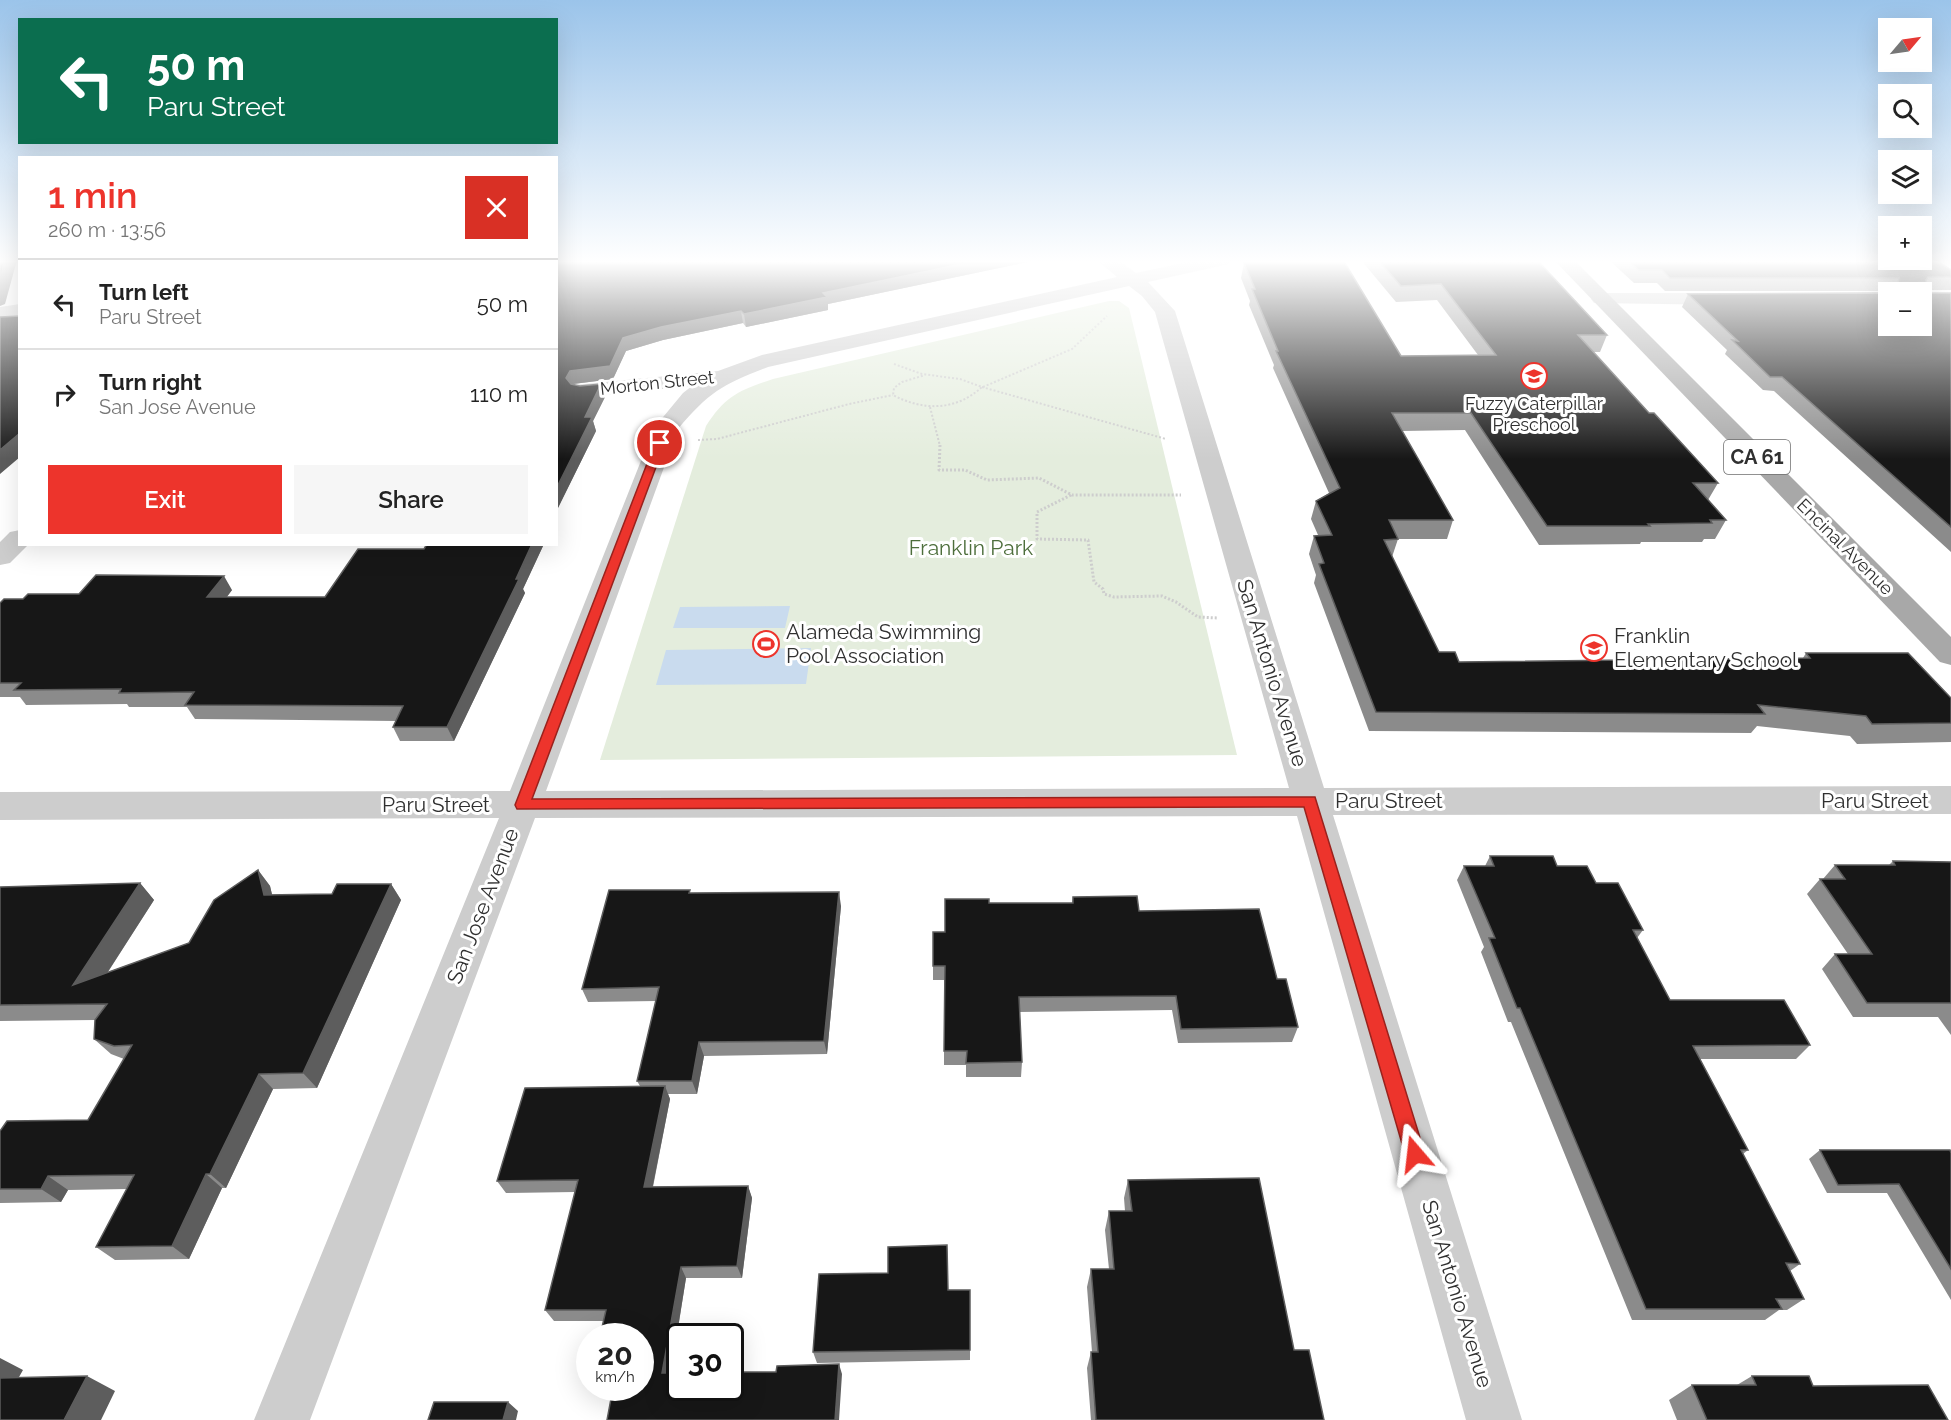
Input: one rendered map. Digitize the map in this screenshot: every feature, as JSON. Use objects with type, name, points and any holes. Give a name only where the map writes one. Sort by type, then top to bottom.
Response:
[{"type":"main road","name":"Encinal Avenue","points":[[1628,326],[1951,654]]},
{"type":"street","name":"Morton Street","points":[[583,390],[721,377],[762,362],[922,326]]},
{"type":"street","name":"San Antonio Avenue","points":[[1169,326],[1494,1420]]},
{"type":"street","name":"San Jose Avenue","points":[[282,1420],[523,805],[666,428],[692,398],[721,377]]},
{"type":"street","points":[[0,557],[18,540]]},
{"type":"street","name":"Paru Street","points":[[0,806],[1951,800]]},
{"type":"path","points":[[660,443],[717,439],[893,395],[914,405],[930,407],[964,401],[975,395],[982,387],[1072,349],[1096,326]]},
{"type":"path","points":[[893,395],[894,388],[902,382],[925,375],[950,376],[1168,440],[1203,440]]},
{"type":"path","points":[[930,407],[940,444],[939,470],[965,470],[987,480],[1039,478],[1072,495]]},
{"type":"path","points":[[1218,494],[1072,495],[1037,512],[1037,540],[1088,540],[1094,582],[1103,589],[1104,594],[1114,597],[1162,596],[1176,602],[1198,617],[1256,619]]},
{"type":"green space","name":"Franklin Park","points":[[1000,326],[1133,326],[1237,755],[600,760],[706,426],[734,395],[773,379]]},
{"type":"water","points":[[790,606],[785,628],[673,628],[680,607]]},
{"type":"water","points":[[811,648],[806,684],[656,685],[666,650]]},
{"type":"building","points":[[0,326],[18,326],[18,435],[0,450]]},
{"type":"building","points":[[558,326],[665,326],[623,338],[610,366],[570,371],[566,378],[571,384],[580,386],[601,384],[585,417],[592,417],[558,485]]},
{"type":"building","points":[[1268,326],[1383,326],[1401,356],[1496,355],[1474,326],[1599,326],[1607,335],[1578,335],[1649,413],[1654,413],[1718,483],[1693,483],[1726,520],[1710,520],[1712,523],[1648,524],[1650,526],[1547,526],[1471,413],[1392,413],[1453,520],[1389,520],[1398,539],[1384,540],[1439,652],[1455,652],[1459,662],[1810,658],[1806,653],[1908,653],[1951,698],[1951,723],[1872,724],[1866,716],[1758,705],[1765,714],[1376,712],[1319,564],[1324,563],[1314,536],[1332,535],[1316,501],[1340,488],[1276,351],[1278,351]]},
{"type":"building","points":[[1722,326],[1878,326],[1878,336],[1932,336],[1932,326],[1951,326],[1951,527],[1782,377],[1770,377],[1732,340],[1738,341]]},
{"type":"building","points":[[426,546],[531,546],[516,579],[519,579],[447,727],[393,727],[403,706],[185,705],[194,692],[119,693],[121,689],[14,690],[21,683],[0,683],[0,603],[4,599],[23,599],[28,594],[79,594],[96,575],[224,576],[207,597],[325,597],[358,549],[424,549]]},
{"type":"building","points":[[1490,856],[1553,856],[1557,866],[1587,866],[1596,883],[1618,883],[1643,930],[1633,930],[1670,1000],[1784,1000],[1810,1045],[1693,1046],[1748,1150],[1741,1150],[1800,1264],[1786,1263],[1804,1299],[1776,1299],[1782,1309],[1646,1309],[1520,1008],[1517,1008],[1489,938],[1495,938],[1464,866],[1494,866]]},
{"type":"building","points":[[1893,861],[1951,862],[1951,1003],[1867,1003],[1835,954],[1872,954],[1820,879],[1845,879],[1835,865],[1895,865]]},
{"type":"building","points":[[258,870],[264,895],[332,894],[337,884],[391,884],[303,1073],[259,1074],[210,1174],[206,1174],[172,1246],[96,1247],[134,1175],[48,1176],[41,1189],[0,1189],[0,1131],[7,1121],[88,1120],[132,1045],[114,1046],[94,1039],[95,1020],[107,1004],[0,1005],[0,887],[140,883],[73,985],[189,943],[214,900]]},
{"type":"building","points":[[609,890],[690,890],[689,893],[839,892],[824,1041],[699,1042],[692,1081],[637,1081],[659,987],[582,989]]},
{"type":"building","points":[[1137,896],[1139,911],[1259,909],[1277,979],[1286,979],[1298,1027],[1181,1029],[1176,996],[1019,997],[1022,1062],[966,1063],[967,1051],[944,1051],[945,966],[933,966],[933,932],[945,932],[945,899],[989,899],[989,903],[1073,903],[1073,897]]},
{"type":"building","points":[[665,1086],[644,1187],[748,1186],[737,1266],[681,1267],[671,1323],[666,1323],[666,1351],[662,1373],[666,1373],[666,1401],[744,1401],[744,1372],[776,1372],[777,1366],[839,1364],[835,1420],[607,1420],[611,1401],[654,1401],[654,1323],[603,1323],[606,1310],[545,1310],[578,1180],[497,1181],[525,1088]]},
{"type":"building","points":[[1820,1150],[1950,1150],[1951,1269],[1899,1184],[1838,1185]]},
{"type":"building","points":[[1259,1178],[1294,1350],[1309,1350],[1324,1420],[1096,1420],[1091,1352],[1098,1352],[1091,1269],[1114,1269],[1109,1211],[1132,1211],[1128,1180]]},
{"type":"building","points":[[947,1245],[948,1290],[970,1290],[970,1350],[813,1352],[819,1274],[888,1273],[888,1247]]},
{"type":"building","points":[[87,1376],[64,1420],[0,1420],[0,1378]]},
{"type":"building","points":[[1752,1376],[1809,1376],[1813,1386],[1928,1385],[1948,1420],[1707,1420],[1692,1385],[1756,1385]]},
{"type":"building","points":[[434,1402],[508,1402],[503,1420],[428,1420]]},
{"type":"place","name":"Fuzzy Caterpillar Preschool","points":[[1534,376]]},
{"type":"place","name":"Alameda Swimming Pool Association","points":[[766,644]]},
{"type":"place","name":"Franklin Elementary School","points":[[1594,648]]},
{"type":"route","points":[[660,443],[523,805],[1310,801],[1415,1154]]}]
